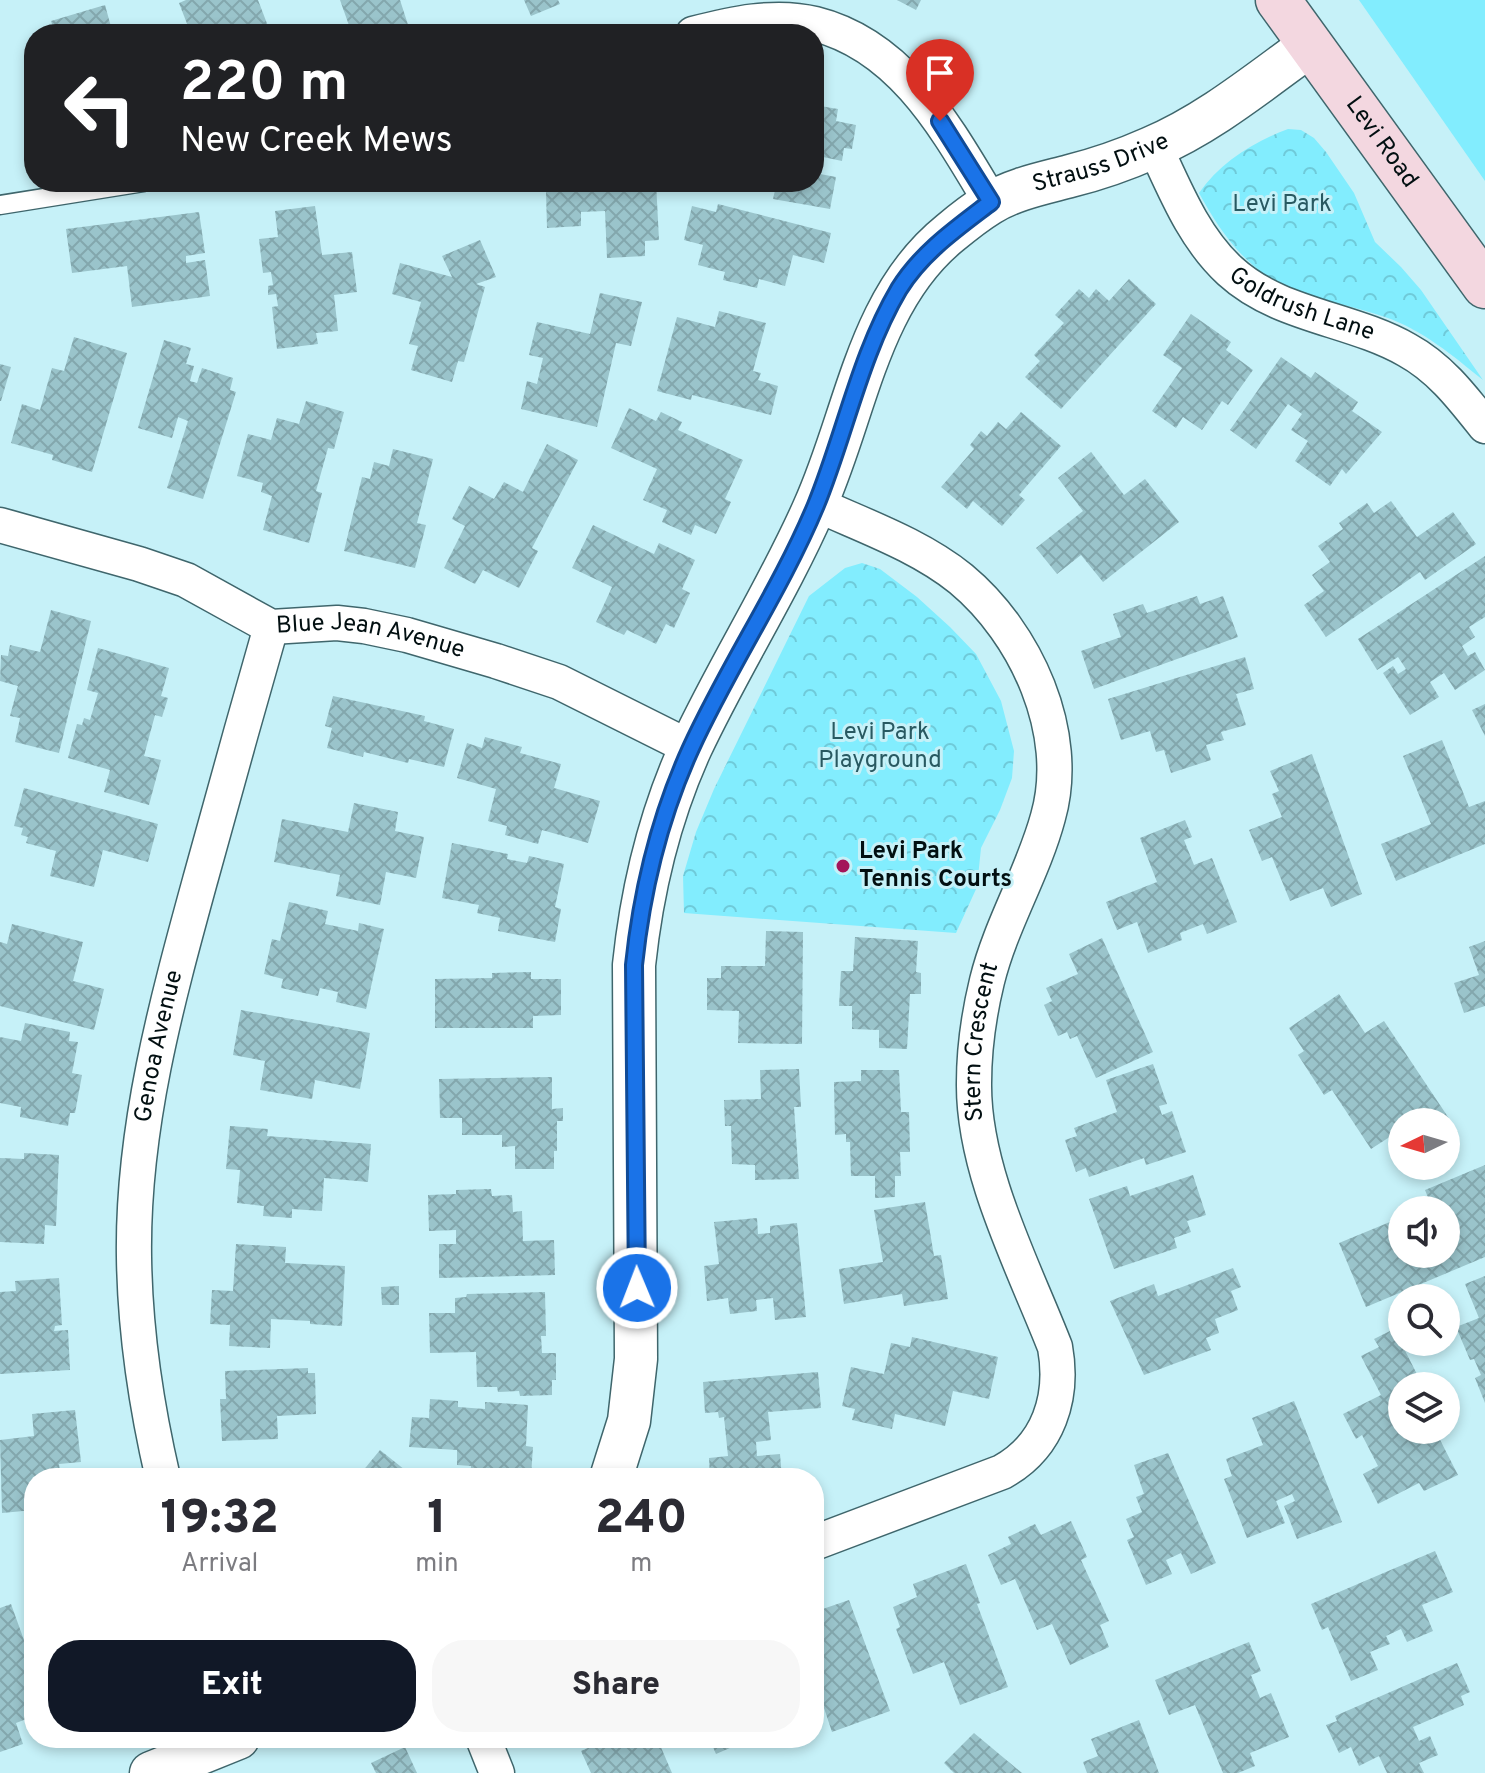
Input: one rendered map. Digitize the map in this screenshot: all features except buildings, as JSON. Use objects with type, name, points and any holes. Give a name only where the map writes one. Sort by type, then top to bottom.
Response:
[{"type":"main road","name":"Levi Road","points":[[1278,0],[1485,286]]},
{"type":"street","points":[[732,24],[782,20],[815,24]]},
{"type":"street","points":[[824,28],[855,40],[890,63],[922,95],[991,202]]},
{"type":"street","name":"Strauss Drive","points":[[614,1468],[629,1421],[636,1359],[634,965],[649,866],[665,813],[691,748],[795,551],[816,504],[880,327],[900,288],[923,258],[949,233],[991,202],[1044,182],[1112,164],[1155,147],[1193,127],[1309,46]]},
{"type":"street","name":"Goldrush Lane","points":[[1155,147],[1198,233],[1230,272],[1271,298],[1408,350],[1443,377],[1485,426]]},
{"type":"street","name":"Stern Crescent","points":[[816,504],[926,556],[961,580],[1010,636],[1030,668],[1048,714],[1055,746],[1055,783],[1049,816],[987,979],[977,1031],[974,1084],[978,1136],[989,1180],[1055,1347],[1059,1387],[1045,1429],[1035,1445],[1016,1464],[824,1539]]},
{"type":"street","name":"Blue Jean Avenue","points":[[0,525],[186,580],[271,627],[337,623],[364,626],[457,649],[559,682],[691,748]]},
{"type":"street","name":"Genoa Avenue","points":[[161,1468],[149,1415],[138,1337],[134,1255],[138,1166],[152,1069],[173,980],[271,627]]},
{"type":"street","points":[[151,1773],[213,1748]]},
{"type":"street","points":[[487,1748],[497,1773]]},
{"type":"lane","points":[[0,205],[81,192]]},
{"type":"green space","points":[[1359,0],[1485,0],[1485,181]]},
{"type":"green space","name":"Levi Park","points":[[1288,129],[1301,130],[1314,138],[1326,152],[1354,193],[1375,242],[1421,290],[1483,380],[1437,344],[1399,322],[1302,293],[1276,282],[1249,261],[1226,236],[1199,193],[1217,172],[1238,155]]},
{"type":"green space","name":"Levi Park Playground","points":[[862,563],[880,569],[917,597],[976,654],[1001,701],[1014,751],[1012,778],[981,848],[977,887],[956,933],[684,913],[683,876],[696,832],[809,596],[845,568]]},
{"type":"place","name":"Levi Park Tennis Courts","points":[[843,866]]},
{"type":"route","points":[[637,1288],[634,965],[649,866],[665,813],[691,748],[795,551],[816,504],[880,327],[900,288],[923,258],[949,233],[991,202],[940,121]]}]
